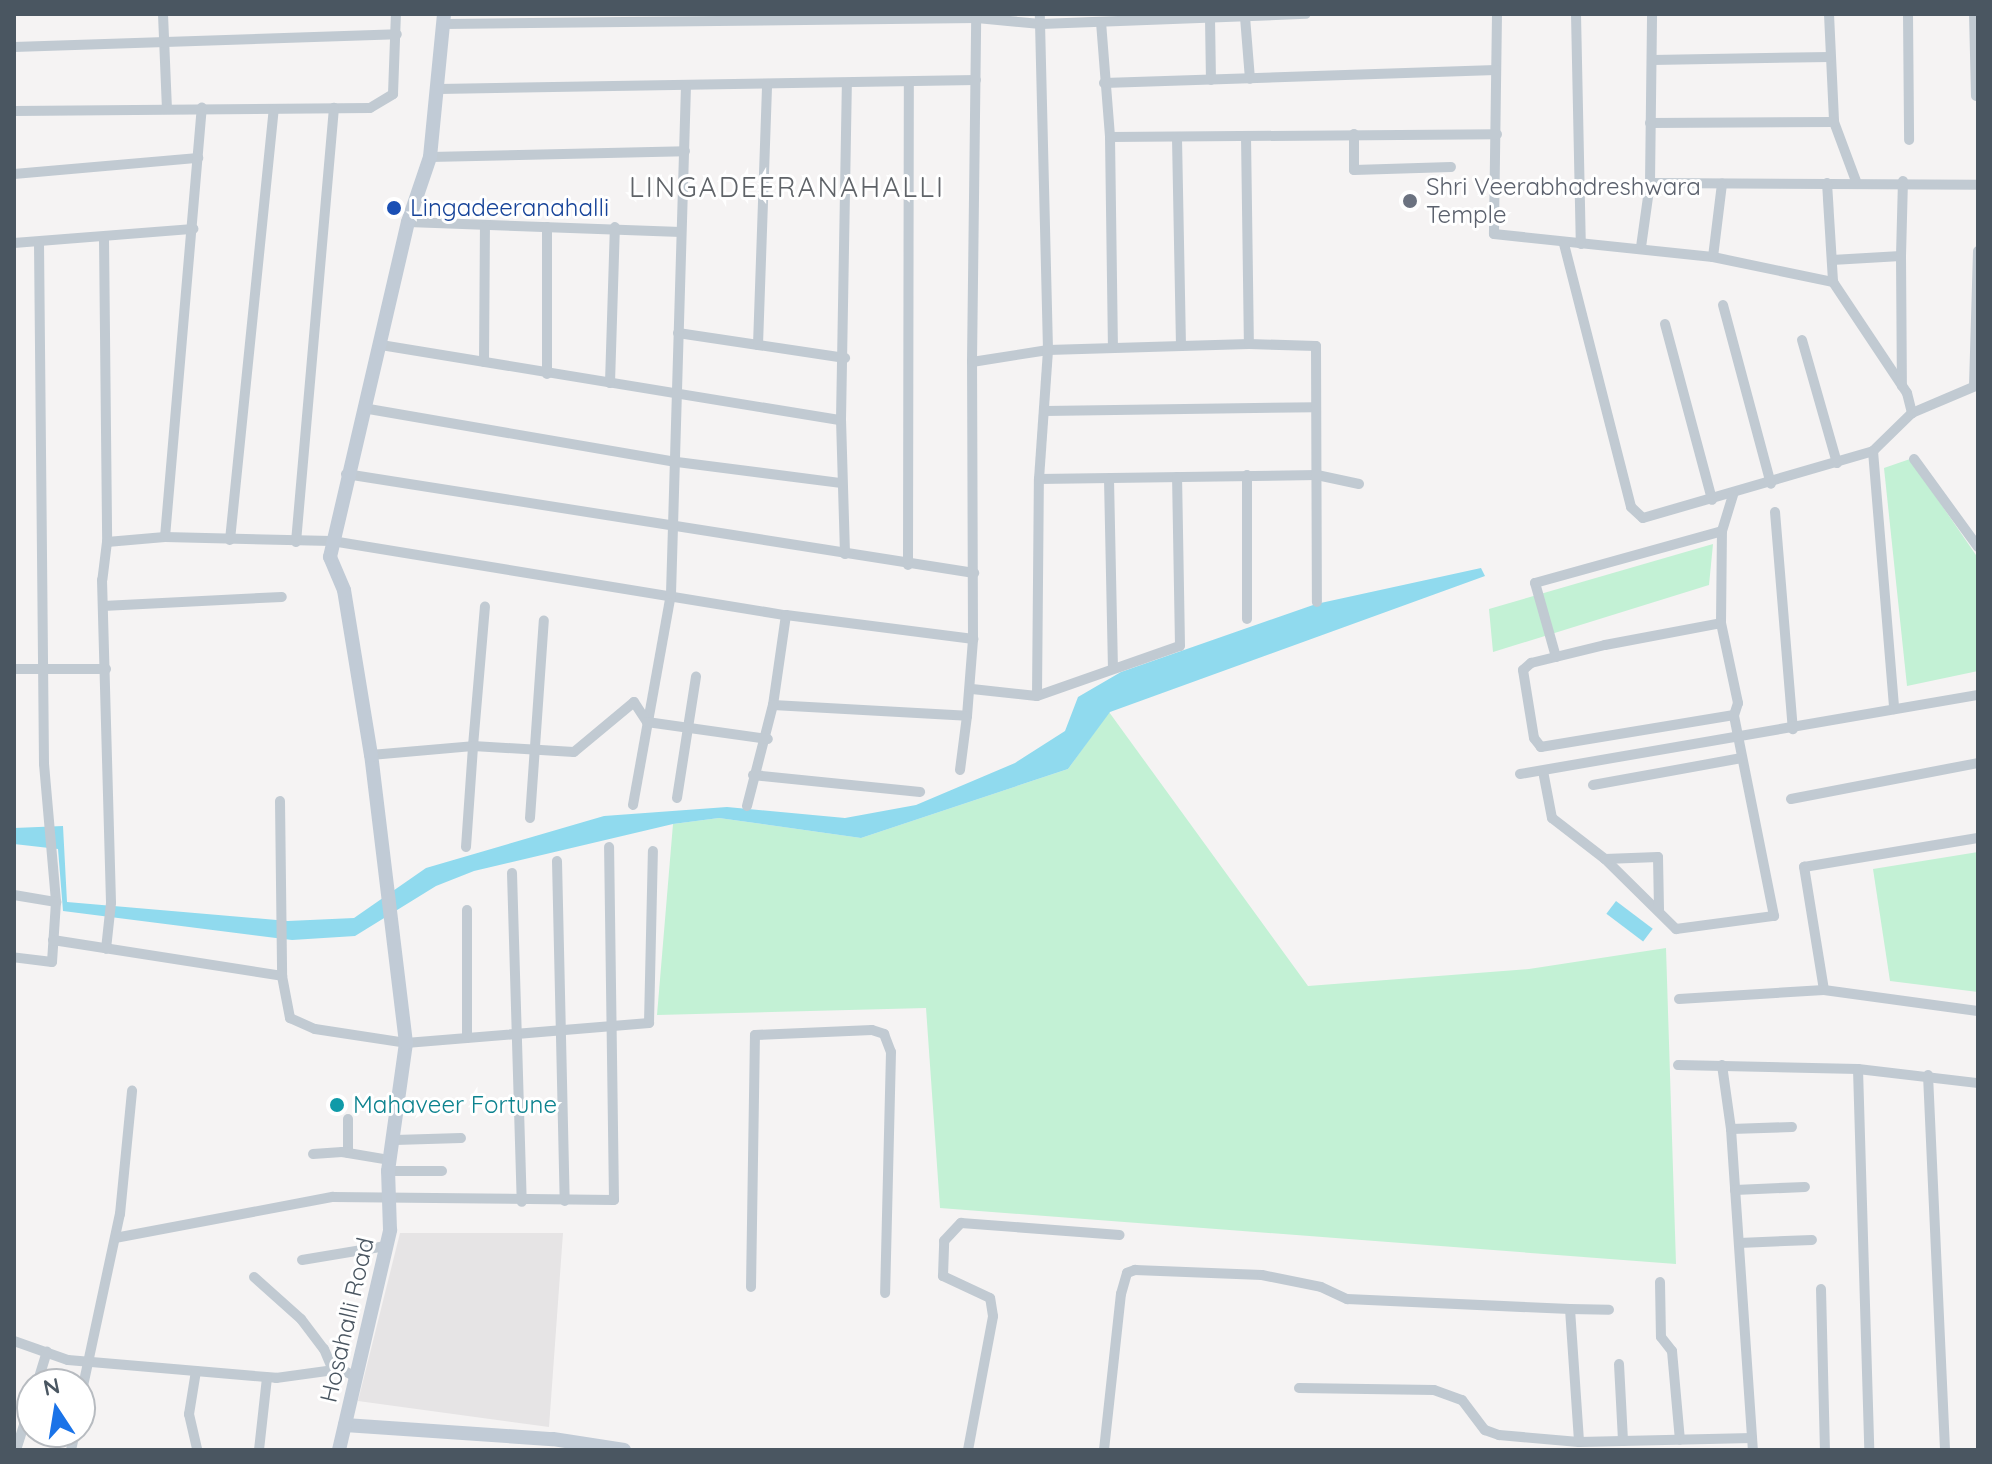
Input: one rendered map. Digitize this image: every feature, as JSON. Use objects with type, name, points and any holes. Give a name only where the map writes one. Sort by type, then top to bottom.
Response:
[{"type":"street","points":[[163,14],[167,109]]},
{"type":"street","points":[[14,111],[370,108],[393,94],[396,14]]},
{"type":"street","points":[[444,19],[976,16],[1101,22],[1306,14]]},
{"type":"street","points":[[1497,14],[1494,234],[1564,244],[1641,247],[1713,257],[1833,282]]},
{"type":"street","points":[[1576,14],[1581,244]]},
{"type":"street","points":[[1641,247],[1650,183],[1652,14]]},
{"type":"street","points":[[1829,14],[1834,122],[1856,181]]},
{"type":"street","points":[[1908,14],[1909,140]]},
{"type":"street","points":[[1974,14],[1976,96]]},
{"type":"street","points":[[960,770],[972,689],[976,16]]},
{"type":"street","points":[[1245,17],[1250,79]]},
{"type":"street","points":[[1210,18],[1211,80]]},
{"type":"street","name":"Hosahalli Road","points":[[339,1450],[386,1246],[389,1166],[406,1043],[371,755],[344,590],[330,568],[332,541],[346,474],[381,345],[408,222],[430,157],[444,19]]},
{"type":"street","points":[[1037,696],[1039,479],[1048,350],[1041,19]]},
{"type":"street","points":[[1101,22],[1110,137],[1113,348]]},
{"type":"street","points":[[14,47],[397,34]]},
{"type":"street","points":[[1652,60],[1830,57]]},
{"type":"street","points":[[1104,83],[1496,70]]},
{"type":"street","points":[[439,89],[847,85],[976,80]]},
{"type":"street","points":[[908,565],[909,83]]},
{"type":"street","points":[[845,554],[840,483],[845,358],[847,85]]},
{"type":"street","points":[[758,345],[767,86]]},
{"type":"street","points":[[633,805],[671,594],[686,87]]},
{"type":"street","points":[[165,537],[202,108]]},
{"type":"street","points":[[296,542],[334,108]]},
{"type":"street","points":[[230,540],[274,109]]},
{"type":"street","points":[[1650,123],[1834,122]]},
{"type":"street","points":[[1354,134],[1354,170],[1451,167]]},
{"type":"street","points":[[1110,137],[1497,134]]},
{"type":"street","points":[[1246,136],[1249,344]]},
{"type":"street","points":[[1177,138],[1181,346]]},
{"type":"street","points":[[430,157],[685,151]]},
{"type":"street","points":[[14,174],[198,158]]},
{"type":"street","points":[[1650,183],[1903,181],[1978,185]]},
{"type":"street","points":[[1902,386],[1903,181]]},
{"type":"street","points":[[1827,183],[1833,282],[1902,386],[1912,413]]},
{"type":"street","points":[[1713,257],[1722,184]]},
{"type":"street","points":[[408,222],[485,227],[615,227],[681,232]]},
{"type":"street","points":[[484,362],[485,227]]},
{"type":"street","points":[[547,227],[547,374]]},
{"type":"street","points":[[610,383],[615,227]]},
{"type":"street","points":[[14,243],[104,239],[193,229]]},
{"type":"street","points":[[104,239],[107,542],[103,606],[111,903],[106,949]]},
{"type":"street","points":[[14,957],[52,962],[56,902],[44,764],[39,243]]},
{"type":"street","points":[[1564,244],[1631,507],[1643,518],[1771,484],[1873,451],[1912,413],[1976,385],[1978,251]]},
{"type":"street","points":[[1832,260],[1901,256]]},
{"type":"street","points":[[1723,305],[1771,484]]},
{"type":"street","points":[[1665,324],[1712,500]]},
{"type":"street","points":[[678,333],[845,358]]},
{"type":"street","points":[[1802,340],[1837,463]]},
{"type":"street","points":[[972,362],[1048,350],[1249,344],[1316,346],[1317,602]]},
{"type":"street","points":[[381,345],[675,396],[841,420]]},
{"type":"street","points":[[1045,411],[1315,407]]},
{"type":"street","points":[[363,408],[677,462],[840,483]]},
{"type":"street","points":[[1873,451],[1894,709]]},
{"type":"street","points":[[1914,459],[1978,547]]},
{"type":"street","points":[[346,474],[974,573]]},
{"type":"street","points":[[1247,475],[1247,619]]},
{"type":"street","points":[[1039,479],[1317,475],[1359,484]]},
{"type":"street","points":[[972,689],[1037,696],[1180,646],[1177,477]]},
{"type":"street","points":[[1109,479],[1113,667]]},
{"type":"street","points":[[1543,771],[1552,818],[1605,859],[1676,929],[1774,916],[1734,715],[1738,703],[1721,623],[1722,531],[1733,494]]},
{"type":"street","points":[[1775,512],[1793,729]]},
{"type":"street","points":[[1556,657],[1535,583],[1722,531]]},
{"type":"street","points":[[107,542],[165,537],[332,541],[786,615],[973,639]]},
{"type":"street","points":[[103,606],[282,597]]},
{"type":"street","points":[[466,847],[485,607]]},
{"type":"street","points":[[747,806],[753,775],[768,739],[786,615]]},
{"type":"street","points":[[530,818],[544,620]]},
{"type":"street","points":[[1721,623],[1556,657],[1523,670],[1534,738],[1541,747],[1734,715]]},
{"type":"street","points":[[14,669],[106,669]]},
{"type":"street","points":[[677,798],[696,676]]},
{"type":"street","points":[[1520,774],[1739,739],[1978,695]]},
{"type":"street","points":[[371,755],[473,746],[574,752],[634,702],[647,722],[768,739]]},
{"type":"street","points":[[773,705],[967,716]]},
{"type":"street","points":[[1593,785],[1742,758]]},
{"type":"street","points":[[1791,799],[1978,763]]},
{"type":"street","points":[[753,775],[920,792]]},
{"type":"street","points":[[280,801],[282,976],[290,1018],[315,1029],[406,1043],[564,1026],[649,1023],[653,851]]},
{"type":"street","points":[[1824,990],[1804,867],[1978,838]]},
{"type":"street","points":[[115,1238],[279,1203],[333,1197],[522,1202],[614,1200],[609,847]]},
{"type":"street","points":[[1605,859],[1658,857],[1659,910]]},
{"type":"street","points":[[557,861],[564,1026],[565,1201]]},
{"type":"street","points":[[512,873],[522,1202]]},
{"type":"street","points":[[14,895],[56,902]]},
{"type":"street","points":[[467,910],[467,1038]]},
{"type":"street","points":[[53,940],[282,976]]},
{"type":"street","points":[[1679,999],[1824,990],[1978,1011]]},
{"type":"street","points":[[751,1287],[755,1035],[872,1030],[884,1034],[891,1052],[885,1293]]},
{"type":"street","points":[[1678,1065],[1858,1069],[1978,1083]]},
{"type":"street","points":[[1299,1388],[1434,1390],[1462,1400],[1485,1430],[1499,1435],[1579,1442],[1680,1440],[1752,1444],[1731,1129],[1722,1065]]},
{"type":"street","points":[[1858,1069],[1869,1450]]},
{"type":"street","points":[[1928,1075],[1945,1450]]},
{"type":"street","points":[[86,1368],[115,1238],[132,1091]]},
{"type":"street","points":[[348,1119],[348,1153]]},
{"type":"street","points":[[1731,1129],[1792,1127]]},
{"type":"street","points":[[395,1140],[461,1138]]},
{"type":"street","points":[[313,1154],[348,1153],[389,1166],[442,1171]]},
{"type":"street","points":[[1735,1190],[1805,1187]]},
{"type":"street","points":[[968,1450],[993,1316],[990,1298],[943,1276],[944,1241],[961,1223],[1120,1235]]},
{"type":"street","points":[[1739,1243],[1812,1240]]},
{"type":"street","points":[[302,1260],[386,1246]]},
{"type":"street","points":[[1104,1450],[1121,1294],[1127,1273],[1135,1270],[1262,1275],[1321,1287],[1347,1299],[1609,1310]]},
{"type":"street","points":[[254,1277],[301,1319],[324,1349],[333,1370]]},
{"type":"street","points":[[1660,1282],[1661,1337],[1672,1351],[1680,1440]]},
{"type":"street","points":[[1821,1289],[1825,1450]]},
{"type":"street","points":[[1570,1309],[1579,1442]]},
{"type":"street","points":[[14,1341],[87,1361],[267,1377],[349,1371],[357,1378]]},
{"type":"street","points":[[42,1368],[47,1352]]},
{"type":"street","points":[[1619,1364],[1623,1441]]},
{"type":"street","points":[[196,1371],[189,1414],[197,1450]]},
{"type":"street","points":[[259,1450],[267,1377]]},
{"type":"street","points":[[345,1425],[553,1439],[624,1450]]},
{"type":"shaded area","points":[[400,1233],[563,1233],[549,1427],[358,1401]]},
{"type":"green space","points":[[1910,459],[1978,558],[1978,671],[1907,686],[1884,468]]},
{"type":"green space","points":[[1713,544],[1709,585],[1493,652],[1489,609]]},
{"type":"green space","points":[[1109,712],[1308,986],[1529,969],[1666,948],[1676,1264],[940,1208],[926,1008],[657,1015],[673,824],[719,818],[861,838],[1068,769]]},
{"type":"green space","points":[[1978,852],[1978,992],[1890,981],[1873,869]]},
{"type":"water","points":[[1481,568],[1485,576],[1110,712],[1068,769],[861,838],[719,818],[673,824],[474,871],[436,886],[355,936],[292,940],[63,911],[58,849],[14,844],[14,828],[63,826],[67,902],[288,921],[354,918],[426,868],[604,816],[727,807],[845,818],[916,805],[1015,763],[1065,731],[1078,697],[1121,672],[1316,604]]},
{"type":"water","points":[[1616,901],[1653,929],[1643,941],[1606,914]]},
{"type":"place","name":"Shri Veerabhadreshwara Temple","points":[[1410,201]]},
{"type":"place","name":"Lingadeeranahalli","points":[[394,208]]},
{"type":"place","name":"Mahaveer Fortune","points":[[337,1105]]},
{"type":"district","name":"LINGADEERANAHALLI","points":[[787,187]]}]
